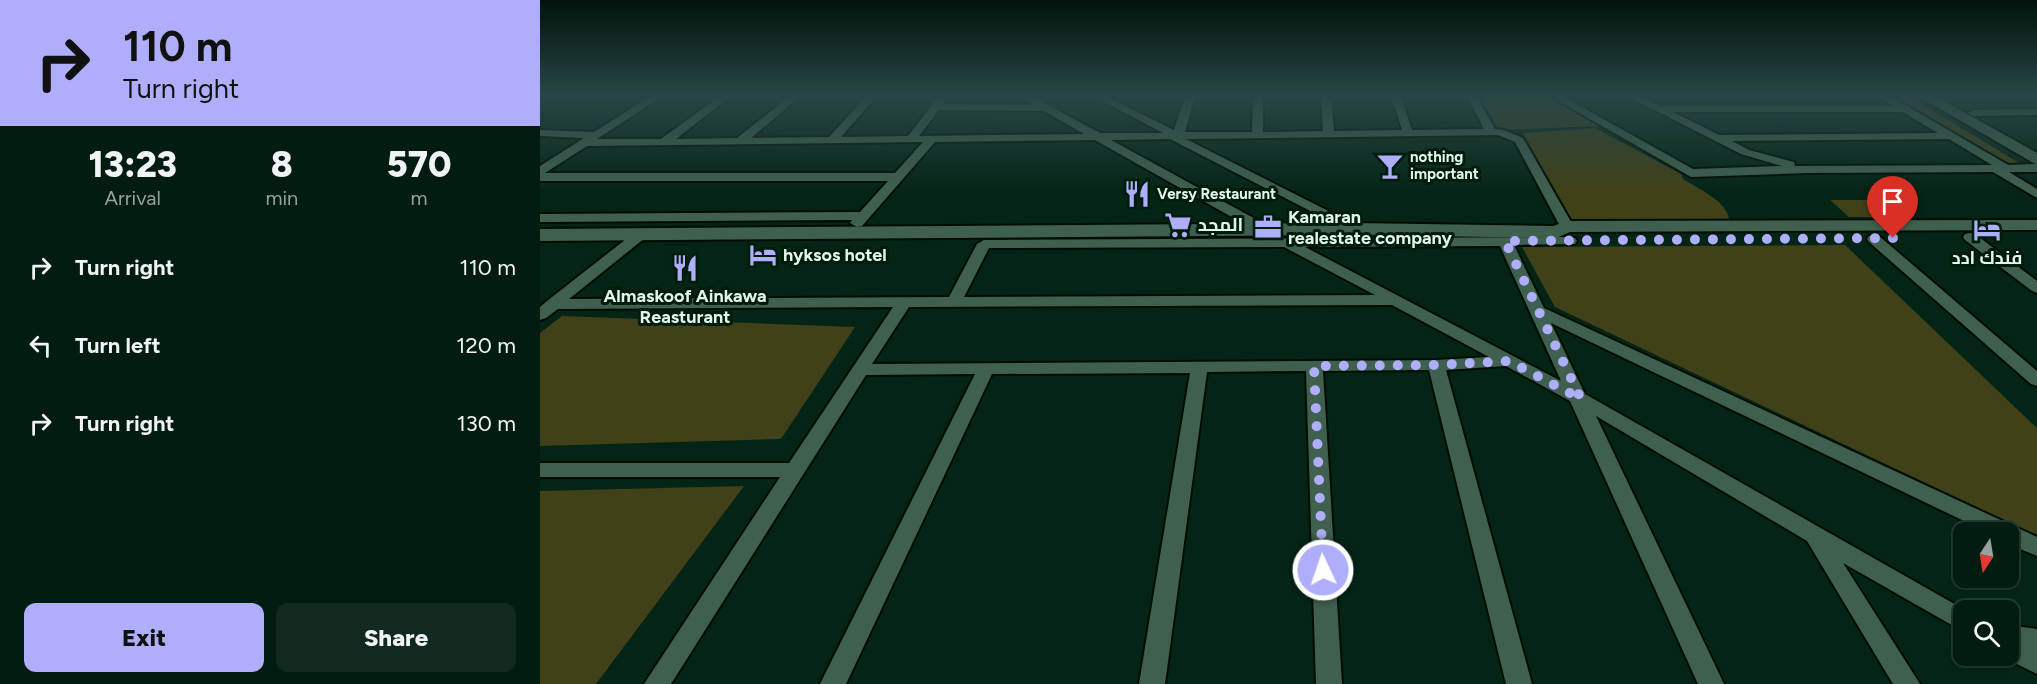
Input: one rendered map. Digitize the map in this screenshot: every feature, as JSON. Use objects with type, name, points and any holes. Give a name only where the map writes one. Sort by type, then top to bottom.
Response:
[{"type":"main road","points":[[1981,128],[2037,160]]},
{"type":"main road","points":[[2000,128],[2037,149]]},
{"type":"main road","points":[[1564,233],[2037,225]]},
{"type":"main road","points":[[541,232],[640,235],[1353,230],[1874,239],[2037,236]]},
{"type":"street","points":[[540,171],[607,128]]},
{"type":"street","points":[[664,142],[683,128]]},
{"type":"street","points":[[740,141],[756,128]]},
{"type":"street","points":[[832,140],[843,128]]},
{"type":"street","points":[[911,139],[920,128]]},
{"type":"street","points":[[1081,128],[1265,230]]},
{"type":"street","points":[[1159,128],[1353,230]]},
{"type":"street","points":[[1175,136],[1178,128]]},
{"type":"street","points":[[1257,128],[1257,135]]},
{"type":"street","points":[[1329,128],[1329,134]]},
{"type":"street","points":[[1406,128],[1408,133]]},
{"type":"street","points":[[1489,128],[1491,132]]},
{"type":"street","points":[[1612,128],[1691,172],[2037,168]]},
{"type":"street","points":[[1697,128],[1745,152],[1807,169]]},
{"type":"street","points":[[1936,128],[1978,152],[2037,194]]},
{"type":"street","points":[[584,142],[1491,132],[1510,135],[1519,140],[1564,233],[1505,241],[984,244],[954,302]]},
{"type":"street","points":[[540,133],[596,135]]},
{"type":"street","points":[[1717,138],[1950,136]]},
{"type":"street","points":[[848,233],[932,139]]},
{"type":"street","points":[[1971,168],[1978,152]]},
{"type":"street","points":[[540,177],[898,177]]},
{"type":"street","points":[[541,232],[863,216]]},
{"type":"street","points":[[540,315],[640,235]]},
{"type":"street","points":[[1970,237],[2037,288]]},
{"type":"street","points":[[1874,239],[2037,380]]},
{"type":"street","points":[[1505,241],[1581,399],[1712,684]]},
{"type":"street","points":[[1288,243],[1581,399],[1953,616]]},
{"type":"street","points":[[552,304],[1395,300]]},
{"type":"street","points":[[657,684],[904,302]]},
{"type":"street","points":[[1538,311],[1984,522]]},
{"type":"street","points":[[860,370],[1436,365],[1509,361]]},
{"type":"street","points":[[1436,365],[1519,684]]},
{"type":"street","points":[[1314,366],[1329,684]]},
{"type":"street","points":[[1152,684],[1199,367]]},
{"type":"street","points":[[833,684],[986,369]]},
{"type":"street","points":[[540,470],[796,470]]},
{"type":"street","points":[[1815,537],[1907,684]]},
{"type":"street","points":[[2019,539],[2037,548]]},
{"type":"street","points":[[2019,638],[2037,640]]},
{"type":"street","points":[[2019,653],[2037,663]]},
{"type":"shaded area","points":[[1497,128],[1551,128],[1498,130]]},
{"type":"shaded area","points":[[1595,128],[1681,174],[1683,179],[1723,206],[1729,219],[1572,222],[1523,133]]},
{"type":"shaded area","points":[[1941,128],[1961,128],[2024,166],[2006,166]]},
{"type":"shaded area","points":[[1830,200],[1887,200],[1911,217],[1849,217]]},
{"type":"shaded area","points":[[1845,245],[2037,428],[2037,536],[2019,527],[2019,522],[2008,522],[1555,307],[1522,247]]},
{"type":"shaded area","points":[[562,316],[855,327],[781,439],[540,446],[540,333]]},
{"type":"shaded area","points":[[744,486],[596,684],[540,684],[540,491]]},
{"type":"place","name":"nothing important","points":[[1390,166]]},
{"type":"place","name":"Versy Restaurant","points":[[1137,194]]},
{"type":"place","name":"المجد","points":[[1178,225]]},
{"type":"place","name":"Kamaran realestate company","points":[[1268,227]]},
{"type":"place","name":"فندك ادد","points":[[1987,230]]},
{"type":"place","name":"hyksos hotel","points":[[763,255]]},
{"type":"place","name":"Almaskoof Ainkawa Reasturant","points":[[685,268]]},
{"type":"route","points":[[1323,570],[1314,366],[1436,365],[1509,361],[1581,399],[1505,241],[1893,238]]}]
